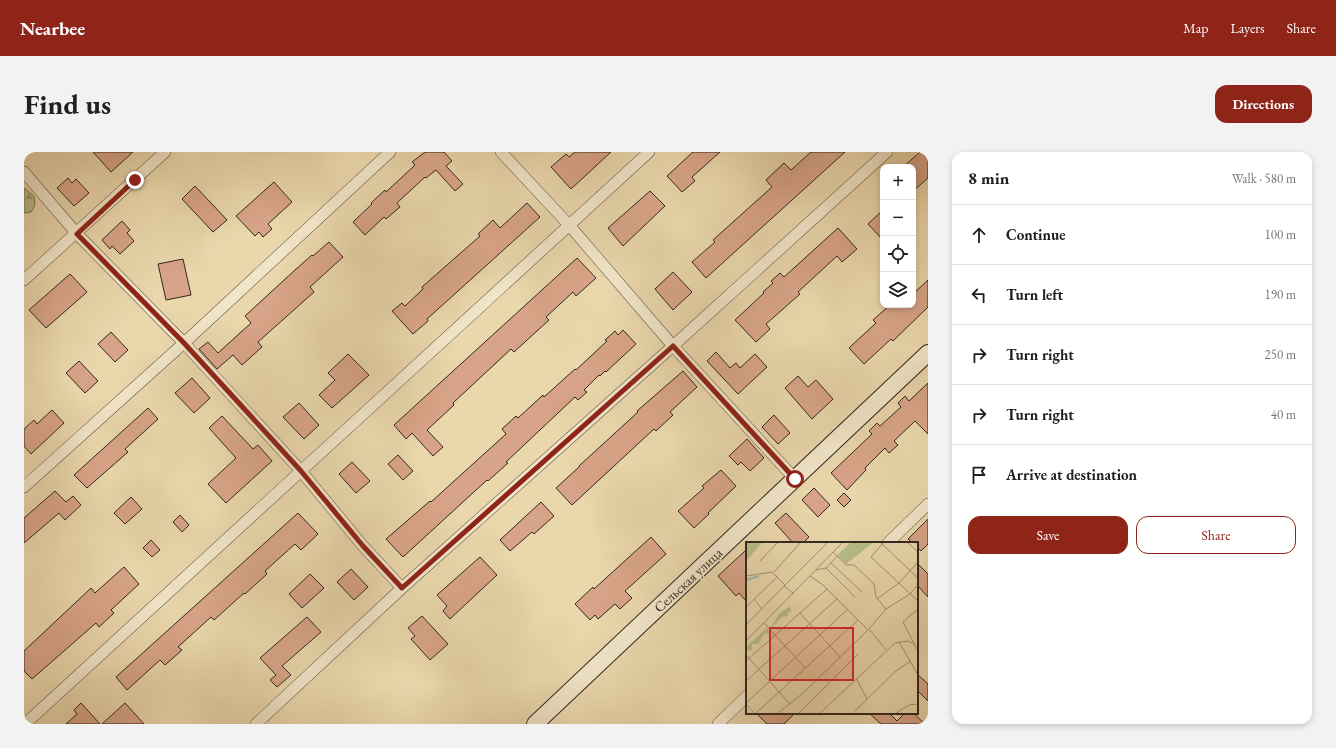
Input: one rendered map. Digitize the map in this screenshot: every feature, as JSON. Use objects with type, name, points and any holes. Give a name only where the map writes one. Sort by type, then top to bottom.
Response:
[{"type":"main road","name":"Сельская улица","points":[[535,724],[928,352]]},
{"type":"street","points":[[24,280],[77,234],[165,152]]},
{"type":"street","points":[[24,487],[184,343],[390,152]]},
{"type":"street","points":[[500,152],[569,225],[673,346],[795,479]]},
{"type":"street","points":[[25,724],[649,152]]},
{"type":"street","points":[[256,724],[402,588],[673,346],[887,152]]},
{"type":"street","points":[[24,172],[77,234],[184,343],[301,471],[363,546],[402,588]]},
{"type":"street","points":[[889,542],[928,504]]},
{"type":"street","points":[[718,724],[746,697]]},
{"type":"green space","points":[[24,188],[34,196],[35,205],[31,212],[24,213]]},
{"type":"building","points":[[93,152],[133,152],[111,172]]},
{"type":"building","points":[[425,152],[444,152],[452,161],[446,166],[463,184],[455,191],[436,170],[426,178],[425,177],[397,203],[400,207],[386,219],[384,217],[365,235],[353,222],[385,190],[386,192],[415,165],[412,162]]},
{"type":"building","points":[[575,152],[611,152],[571,189],[551,167],[566,154],[569,157]]},
{"type":"building","points":[[693,152],[720,152],[692,177],[695,181],[682,192],[667,176]]},
{"type":"building","points":[[811,152],[845,152],[706,278],[692,262],[715,242],[713,240],[772,187],[766,180],[784,163],[791,170]]},
{"type":"building","points":[[920,152],[924,152],[928,156],[928,178],[916,188],[916,164],[906,164]]},
{"type":"building","points":[[68,178],[72,183],[76,179],[89,193],[74,206],[57,188]]},
{"type":"building","points":[[274,182],[292,202],[268,224],[272,229],[263,237],[259,232],[255,236],[236,216]]},
{"type":"building","points":[[195,186],[227,220],[213,232],[182,199]]},
{"type":"building","points":[[650,191],[665,206],[623,246],[608,228]]},
{"type":"building","points":[[527,203],[540,217],[427,319],[428,321],[413,334],[392,311],[402,303],[405,306],[423,289],[422,287],[480,236],[478,234],[493,220],[500,228]]},
{"type":"building","points":[[880,213],[880,237],[868,224]]},
{"type":"building","points":[[122,221],[130,230],[127,233],[134,241],[120,254],[112,246],[110,249],[102,240]]},
{"type":"building","points":[[838,228],[857,249],[842,262],[837,256],[798,292],[800,294],[766,324],[770,329],[756,342],[735,320],[764,293],[763,292],[773,283],[771,281],[780,273],[784,277]]},
{"type":"building","points":[[329,242],[343,257],[310,287],[314,292],[258,342],[262,347],[242,365],[233,355],[217,369],[199,349],[208,342],[218,353],[251,323],[245,316],[312,255],[313,256]]},
{"type":"building","points":[[577,258],[596,278],[576,296],[573,292],[546,317],[549,320],[514,352],[511,349],[453,403],[454,405],[427,430],[443,447],[433,456],[412,433],[406,439],[394,425]]},
{"type":"building","points":[[183,259],[191,295],[166,300],[158,264]]},
{"type":"building","points":[[673,272],[692,292],[673,310],[655,289]]},
{"type":"building","points":[[70,274],[87,292],[46,328],[29,310]]},
{"type":"building","points":[[928,280],[928,307],[893,341],[891,339],[864,364],[849,348],[876,323],[873,320],[887,308],[916,308],[916,291]]},
{"type":"building","points":[[623,330],[636,344],[606,372],[605,371],[600,376],[599,375],[584,390],[587,392],[578,400],[575,397],[506,462],[508,463],[488,481],[487,480],[403,557],[386,539],[430,501],[431,502],[506,434],[502,429],[516,416],[518,418],[543,395],[544,397],[575,369],[576,370],[607,341],[605,340],[615,331],[618,335]]},
{"type":"building","points":[[111,332],[128,350],[115,362],[98,344]]},
{"type":"building","points":[[716,352],[730,368],[736,363],[740,368],[755,354],[767,367],[738,394],[707,361]]},
{"type":"building","points":[[348,354],[369,375],[332,408],[319,395],[335,380],[328,373]]},
{"type":"building","points":[[79,361],[98,381],[85,393],[66,373]]},
{"type":"building","points":[[683,371],[697,387],[670,412],[673,415],[656,431],[654,429],[572,505],[556,488],[638,412],[637,411]]},
{"type":"building","points":[[798,376],[808,387],[816,380],[833,399],[812,419],[785,388]]},
{"type":"building","points":[[192,378],[210,398],[194,413],[175,393]]},
{"type":"building","points":[[928,383],[928,434],[915,421],[894,441],[898,445],[889,453],[885,448],[865,468],[866,470],[847,490],[831,473],[872,434],[869,431],[877,423],[880,426],[901,407],[898,403],[905,396],[909,401]]},
{"type":"building","points":[[299,403],[319,425],[304,439],[283,417]]},
{"type":"building","points":[[148,408],[158,419],[125,449],[128,452],[87,488],[74,475]]},
{"type":"building","points":[[52,410],[64,423],[31,454],[24,446],[24,429],[34,420],[37,424]]},
{"type":"building","points":[[774,415],[790,433],[778,444],[762,427]]},
{"type":"building","points":[[222,416],[253,449],[258,445],[272,461],[226,503],[208,484],[236,458],[209,428]]},
{"type":"building","points":[[747,439],[764,458],[750,471],[741,462],[738,465],[729,456]]},
{"type":"building","points":[[398,455],[413,471],[403,480],[388,464]]},
{"type":"building","points":[[352,462],[370,481],[356,493],[339,474]]},
{"type":"building","points":[[721,470],[736,486],[694,528],[678,511],[704,488],[702,486]]},
{"type":"building","points":[[814,488],[830,505],[818,517],[802,500]]},
{"type":"building","points":[[55,491],[66,502],[73,496],[81,505],[65,520],[59,513],[24,543],[24,518]]},
{"type":"building","points":[[844,493],[851,500],[844,507],[837,500]]},
{"type":"building","points":[[131,497],[142,509],[125,524],[114,513]]},
{"type":"building","points":[[541,502],[554,516],[534,534],[532,532],[510,551],[500,540]]},
{"type":"building","points":[[298,513],[318,534],[301,550],[295,544],[265,571],[267,574],[245,594],[244,593],[214,620],[211,617],[178,647],[182,650],[165,665],[160,660],[127,690],[116,677]]},
{"type":"building","points":[[786,513],[809,537],[804,542],[792,542],[775,523]]},
{"type":"building","points":[[180,515],[189,525],[182,532],[173,522]]},
{"type":"building","points":[[928,519],[928,544],[921,551],[918,548],[918,542],[912,542],[908,539]]},
{"type":"building","points":[[651,537],[666,554],[625,591],[632,598],[620,609],[615,604],[598,619],[595,615],[590,620],[575,604],[593,587],[594,589]]},
{"type":"building","points":[[151,540],[160,550],[152,557],[143,548]]},
{"type":"building","points":[[746,550],[746,601],[739,593],[736,596],[718,576]]},
{"type":"building","points":[[480,557],[497,575],[450,619],[443,611],[447,606],[437,595]]},
{"type":"building","points":[[918,564],[928,574],[928,597],[918,586]]},
{"type":"building","points":[[124,567],[139,584],[111,610],[114,613],[99,627],[96,623],[32,679],[24,671],[24,651],[91,588],[95,593]]},
{"type":"building","points":[[351,569],[368,587],[354,600],[337,582]]},
{"type":"building","points":[[310,574],[324,588],[302,608],[289,594]]},
{"type":"building","points":[[422,616],[448,644],[430,660],[411,639],[415,636],[408,628]]},
{"type":"building","points":[[307,617],[321,632],[282,666],[291,675],[277,687],[270,680],[276,675],[260,658]]},
{"type":"building","points":[[918,675],[928,684],[928,701],[918,691]]},
{"type":"building","points":[[81,703],[100,724],[66,724],[77,714],[74,710]]},
{"type":"building","points":[[125,703],[144,724],[102,724]]},
{"type":"building","points":[[757,714],[794,714],[784,724],[767,724]]},
{"type":"building","points":[[870,714],[890,714],[897,721],[904,714],[914,714],[925,724],[881,724]]},
{"type":"route","points":[[135,180],[77,234],[184,343],[301,471],[363,546],[402,588],[673,346],[795,479]]}]
